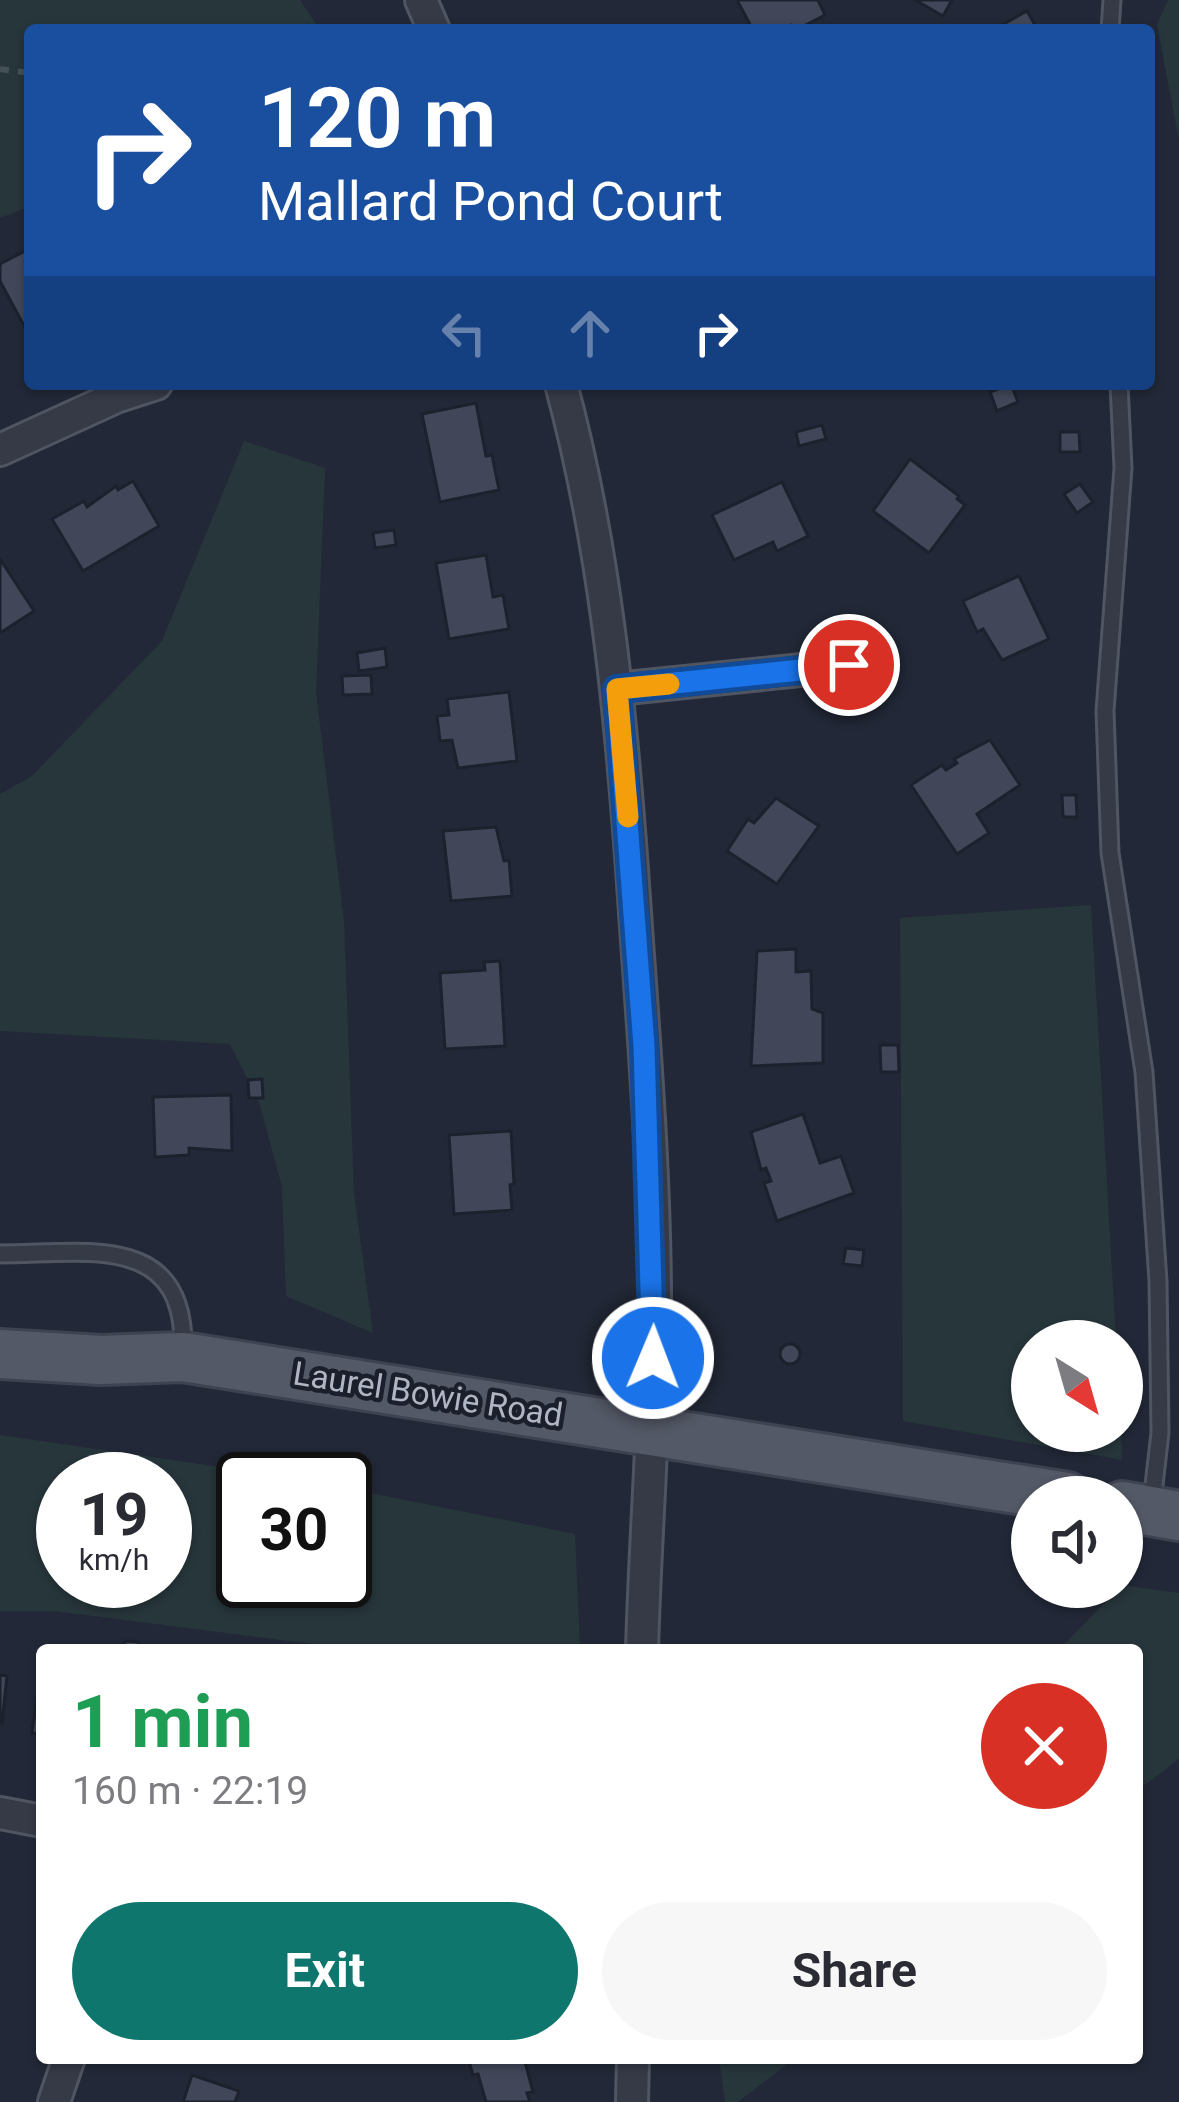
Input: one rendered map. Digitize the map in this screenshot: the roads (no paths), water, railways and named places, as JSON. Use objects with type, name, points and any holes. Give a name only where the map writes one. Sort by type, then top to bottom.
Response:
[{"type":"main road","name":"Laurel Bowie Road","points":[[0,1354],[101,1360],[183,1358],[1011,1488]]},
{"type":"street","points":[[0,450],[138,390]]},
{"type":"street","points":[[562,390],[586,485],[617,689],[644,1046],[655,1322],[642,1644]]},
{"type":"street","points":[[617,689],[849,665]]},
{"type":"street","points":[[0,1813],[36,1820]]},
{"type":"street","points":[[54,2102],[67,2064]]},
{"type":"street","points":[[632,2102],[633,2064]]},
{"type":"lane","points":[[1119,390],[1123,468],[1105,711],[1110,853],[1144,1072],[1158,1281],[1160,1433],[1151,1511]]},
{"type":"lane","points":[[0,1254],[110,1254],[152,1265],[162,1274],[184,1317],[183,1358]]}]
